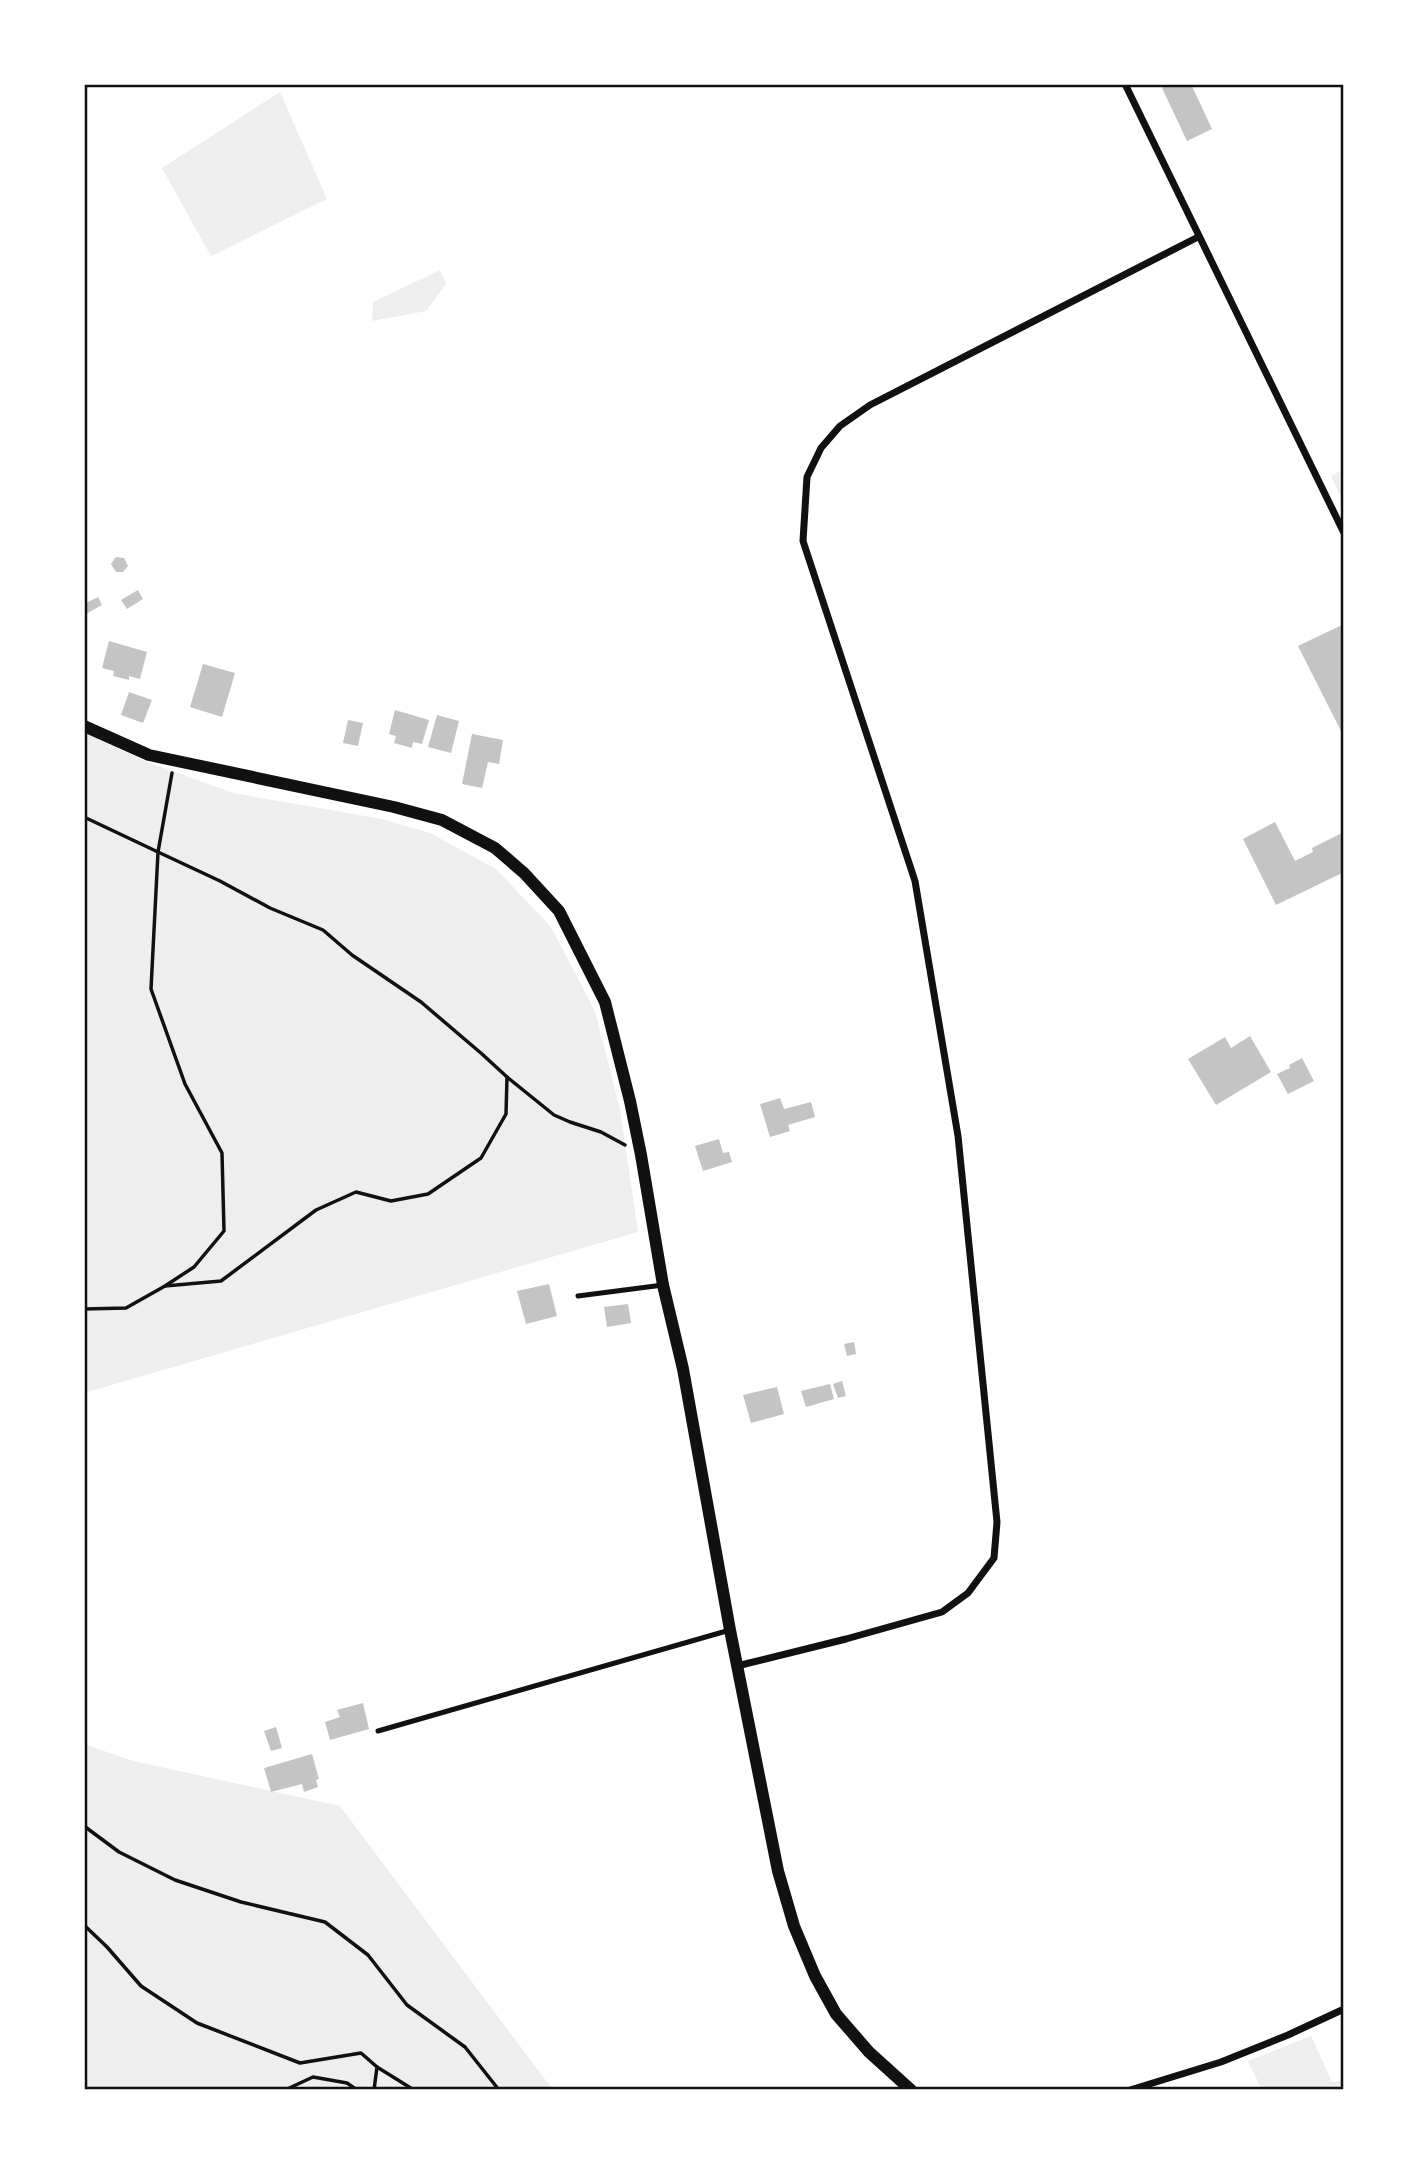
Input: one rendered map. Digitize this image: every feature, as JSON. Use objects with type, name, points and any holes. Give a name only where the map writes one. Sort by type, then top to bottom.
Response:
[{"type":"street","points":[[1125,84],[1344,533]]},
{"type":"street","points":[[737,1666],[942,1612],[968,1593],[994,1558],[997,1522],[958,1136],[915,881],[803,541],[807,477],[821,448],[840,426],[870,405],[1198,237]]},
{"type":"street","points":[[84,726],[149,755],[394,807],[442,820],[495,849],[524,873],[559,911],[605,1002],[630,1101],[663,1284],[682,1369],[778,1871],[799,1938],[815,1976],[836,2014],[869,2052],[911,2090]]},
{"type":"street","points":[[1130,2090],[1221,2062],[1344,2009]]},
{"type":"lane","points":[[578,1296],[663,1284]]},
{"type":"lane","points":[[378,1731],[730,1630]]},
{"type":"path","points":[[84,1309],[126,1308],[194,1267],[224,1231],[222,1153],[186,1084],[151,989],[158,852],[175,761]]},
{"type":"path","points":[[84,817],[220,881],[270,908],[323,930],[352,955],[421,1002],[554,1115],[601,1132],[641,1155]]},
{"type":"path","points":[[165,1286],[220,1281],[316,1210],[356,1192],[391,1201],[428,1194],[481,1158],[506,1114],[507,1077]]},
{"type":"path","points":[[84,1826],[119,1852],[175,1880],[241,1902],[325,1922],[368,1955],[407,2006],[465,2047],[499,2090]]},
{"type":"path","points":[[84,1925],[141,1986],[197,2023],[300,2063],[361,2053],[377,2067],[414,2090]]},
{"type":"path","points":[[374,2090],[377,2067]]},
{"type":"path","points":[[285,2090],[313,2077],[347,2083],[357,2090]]},
{"type":"shaded area","points":[[280,92],[327,199],[211,256],[162,168]]},
{"type":"shaded area","points":[[440,270],[446,284],[426,311],[372,321],[373,302]]},
{"type":"shaded area","points":[[1344,469],[1344,504],[1331,476]]},
{"type":"shaded area","points":[[84,733],[145,761],[233,793],[382,819],[430,833],[496,869],[551,927],[595,1011],[620,1109],[638,1232],[84,1393]]},
{"type":"shaded area","points":[[84,1744],[133,1761],[340,1806],[553,2090],[84,2090]]},
{"type":"shaded area","points":[[1311,2036],[1332,2082],[1344,2080],[1344,2090],[1262,2090],[1248,2061]]},
{"type":"building","points":[[1171,84],[1191,84],[1212,129],[1187,141],[1162,88]]},
{"type":"building","points":[[116,557],[124,558],[128,566],[123,572],[116,572],[111,564]]},
{"type":"building","points":[[138,590],[143,599],[127,609],[121,600]]},
{"type":"building","points":[[98,597],[102,605],[84,615],[84,604]]},
{"type":"building","points":[[1344,624],[1344,737],[1298,646]]},
{"type":"building","points":[[109,641],[147,652],[140,679],[129,676],[129,680],[113,676],[114,671],[102,668]]},
{"type":"building","points":[[203,664],[235,673],[222,717],[190,707]]},
{"type":"building","points":[[129,692],[152,700],[143,723],[121,715]]},
{"type":"building","points":[[395,710],[429,720],[422,744],[413,742],[412,748],[394,743],[396,736],[389,734]]},
{"type":"building","points":[[437,715],[459,721],[451,753],[428,747]]},
{"type":"building","points":[[348,720],[363,723],[358,746],[343,743]]},
{"type":"building","points":[[472,734],[503,740],[499,764],[488,762],[482,788],[462,784]]},
{"type":"building","points":[[1275,822],[1295,861],[1313,852],[1312,848],[1344,832],[1344,872],[1276,905],[1243,839]]},
{"type":"building","points":[[1250,1036],[1271,1072],[1216,1105],[1188,1059],[1225,1037],[1231,1048]]},
{"type":"building","points":[[1302,1058],[1314,1081],[1288,1094],[1277,1074]]},
{"type":"building","points":[[780,1098],[784,1109],[811,1102],[815,1117],[788,1125],[790,1131],[770,1137],[760,1104]]},
{"type":"building","points":[[719,1139],[723,1153],[729,1152],[732,1162],[703,1171],[695,1146]]},
{"type":"building","points":[[549,1284],[557,1316],[526,1324],[517,1291]]},
{"type":"building","points":[[628,1304],[631,1323],[607,1327],[604,1307]]},
{"type":"building","points":[[854,1342],[856,1354],[847,1356],[844,1344]]},
{"type":"building","points":[[842,1381],[846,1396],[838,1398],[833,1384]]},
{"type":"building","points":[[830,1384],[834,1399],[806,1407],[801,1391]]},
{"type":"building","points":[[777,1387],[784,1414],[751,1423],[743,1395]]},
{"type":"building","points":[[363,1703],[369,1729],[330,1740],[325,1722],[340,1717],[337,1710]]},
{"type":"building","points":[[276,1727],[282,1748],[271,1751],[264,1731]]},
{"type":"building","points":[[312,1754],[319,1779],[316,1780],[318,1787],[304,1792],[302,1784],[271,1792],[264,1768]]}]
